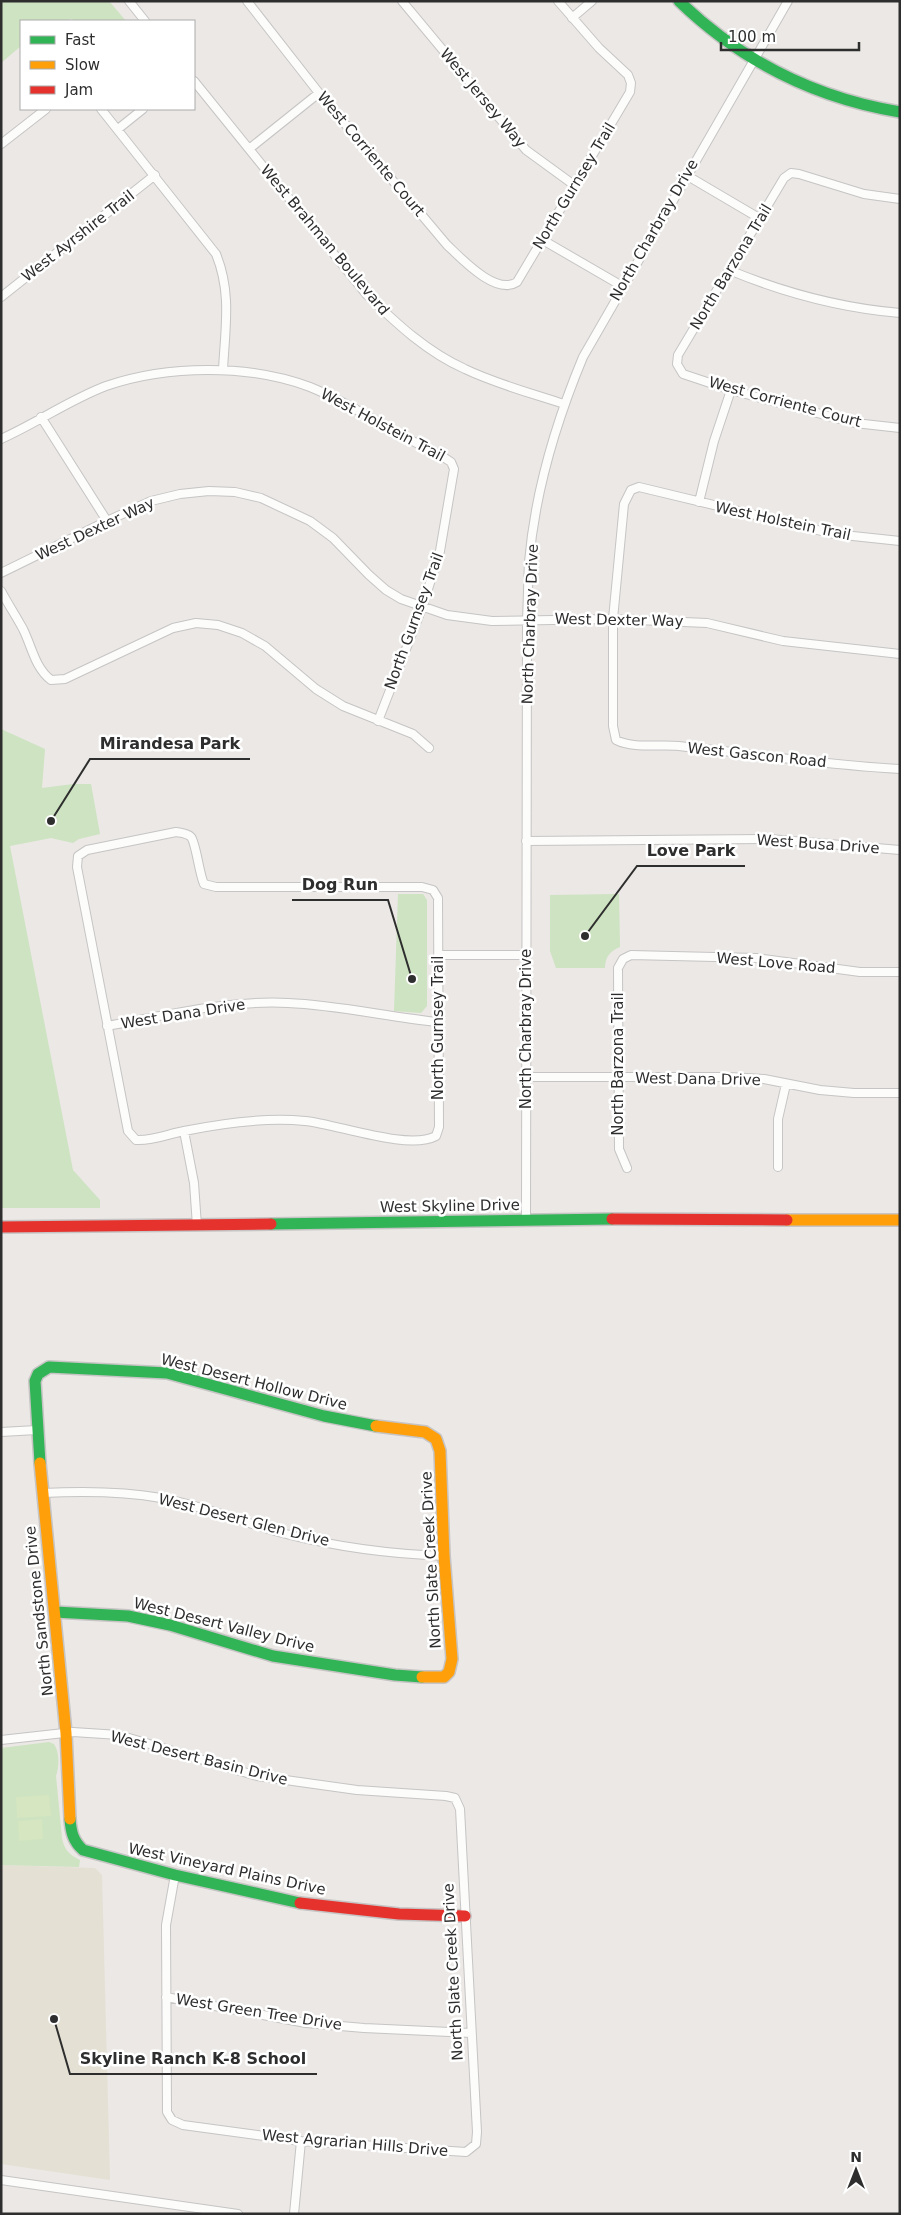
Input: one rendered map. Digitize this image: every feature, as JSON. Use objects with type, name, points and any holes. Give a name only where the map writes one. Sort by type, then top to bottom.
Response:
[{"type":"street","points":[[129,1],[144,20]]},
{"type":"street","name":"West Corriente Court","points":[[246,1],[319,93],[447,245],[468,265],[500,286],[511,286]]},
{"type":"street","name":"West Jersey Way","points":[[402,1],[526,150],[574,185]]},
{"type":"street","points":[[558,1],[572,18],[592,1]]},
{"type":"street","points":[[679,1],[711,32],[753,60],[796,82],[850,102],[900,112]]},
{"type":"street","name":"North Charbray Drive","points":[[526,1219],[527,619],[529,562],[548,453],[564,404],[583,357],[622,286],[788,1]]},
{"type":"street","name":"North Gurnsey Trail","points":[[511,286],[517,282],[630,92],[631,83],[628,75],[599,48],[572,18]]},
{"type":"street","name":"West Brahman Boulevard","points":[[195,82],[367,295],[415,340],[466,370],[564,404]]},
{"type":"street","points":[[249,149],[319,93]]},
{"type":"street","points":[[1,144],[45,110]]},
{"type":"street","points":[[102,110],[216,254],[224,273],[227,296],[222,370]]},
{"type":"street","points":[[118,129],[142,110]]},
{"type":"street","name":"North Barzona Trail","points":[[677,364],[678,355],[784,178],[791,173],[864,194],[900,199]]},
{"type":"street","name":"West Ayrshire Trail","points":[[1,297],[155,175]]},
{"type":"street","points":[[686,176],[760,218]]},
{"type":"street","points":[[542,239],[622,286]]},
{"type":"street","points":[[729,270],[822,300],[854,307],[900,313]]},
{"type":"street","name":"West Corriente Court","points":[[677,364],[683,374],[731,390],[855,422],[900,428]]},
{"type":"street","name":"West Holstein Trail","points":[[1,439],[81,396],[108,386],[177,372],[222,370],[282,379],[309,387],[336,399],[451,462]]},
{"type":"street","points":[[698,502],[714,441],[731,390]]},
{"type":"street","points":[[41,417],[107,521]]},
{"type":"street","name":"North Gurnsey Trail","points":[[378,721],[422,608],[440,552],[454,468],[451,462]]},
{"type":"street","name":"West Holstein Trail","points":[[613,619],[624,504],[631,490],[639,487],[834,534],[900,541]]},
{"type":"street","name":"West Dexter Way","points":[[1,573],[151,501],[180,494],[209,491],[226,492],[260,498],[310,521],[333,538],[386,590],[422,608],[470,619],[613,619],[707,623],[783,641],[900,654]]},
{"type":"street","points":[[1,591],[23,630],[37,665],[44,675],[52,680],[65,679],[173,628],[196,623],[218,625],[242,633],[265,646],[316,689],[343,706],[413,734],[429,748]]},
{"type":"street","name":"West Gascon Road","points":[[613,619],[613,726],[616,740],[627,745],[676,746],[900,769]]},
{"type":"street","name":"North Gurnsey Trail","points":[[108,1026],[77,867],[78,856],[87,850],[176,832],[186,833],[192,839],[199,873],[204,884],[216,887],[422,887],[433,890],[438,898],[439,1127],[436,1136],[428,1140],[380,1137],[307,1121],[277,1120],[244,1122],[184,1131]]},
{"type":"street","name":"West Busa Drive","points":[[526,841],[770,839],[900,850]]},
{"type":"street","points":[[438,955],[526,955]]},
{"type":"street","name":"West Love Road","points":[[623,959],[631,955],[756,958],[860,972],[900,972]]},
{"type":"street","name":"North Barzona Trail","points":[[623,959],[618,968],[619,1148],[627,1168]]},
{"type":"street","name":"West Dana Drive","points":[[108,1026],[218,1005],[252,1002],[288,1002],[438,1022]]},
{"type":"street","points":[[108,1026],[128,1131],[136,1140],[148,1140],[184,1131],[194,1183],[197,1226]]},
{"type":"street","name":"West Dana Drive","points":[[526,1077],[729,1077],[764,1079],[786,1084],[854,1093],[900,1093]]},
{"type":"street","points":[[778,1167],[778,1119],[786,1084]]},
{"type":"street","name":"West Skyline Drive","points":[[1,1227],[197,1226],[526,1219],[900,1220]]},
{"type":"street","name":"West Desert Hollow Drive","points":[[36,1376],[49,1367],[118,1369],[167,1374],[249,1394],[324,1416],[361,1424],[425,1432],[436,1439]]},
{"type":"street","name":"North Sandstone Drive","points":[[36,1376],[34,1385],[37,1430],[66,1733],[71,1831],[75,1843]]},
{"type":"street","points":[[1,1432],[37,1430]]},
{"type":"street","name":"North Slate Creek Drive","points":[[436,1439],[440,1451],[444,1556],[452,1659],[449,1672],[444,1677]]},
{"type":"street","name":"West Desert Glen Drive","points":[[43,1493],[81,1491],[162,1498],[213,1511],[262,1528],[321,1541],[371,1550],[444,1556]]},
{"type":"street","name":"West Desert Valley Drive","points":[[55,1612],[128,1616],[170,1625],[273,1656],[395,1675],[444,1677]]},
{"type":"street","name":"West Desert Basin Drive","points":[[1,1740],[89,1732],[118,1735],[219,1766],[266,1777],[357,1790],[456,1798]]},
{"type":"street","name":"North Slate Creek Drive","points":[[456,1798],[460,1809],[477,2132],[476,2144]]},
{"type":"street","name":"West Vineyard Plains Drive","points":[[75,1843],[83,1850],[175,1875],[298,1903],[399,1914],[465,1916]]},
{"type":"street","points":[[166,1997],[166,1925],[175,1875]]},
{"type":"street","name":"West Green Tree Drive","points":[[166,1997],[306,2022],[364,2028],[471,2033]]},
{"type":"street","name":"West Agrarian Hills Drive","points":[[166,1997],[168,2112],[172,2120],[183,2125],[301,2141],[466,2152],[476,2144]]},
{"type":"street","points":[[294,2214],[301,2141]]},
{"type":"street","points":[[1,2180],[238,2214]]},
{"type":"shaded area","points":[[1,1865],[95,1868],[102,1875],[110,2180],[1,2164]]},
{"type":"green space","points":[[1,1],[109,1],[125,20],[20,20],[20,47],[1,63]]},
{"type":"green space","points":[[1,729],[45,749],[42,788],[91,784],[100,834],[79,839],[73,843],[51,838],[10,846],[73,1170],[100,1200],[100,1208],[1,1208]]},
{"type":"green space","points":[[398,894],[423,894],[427,900],[427,1006],[421,1013],[394,1011]]},
{"type":"green space","points":[[619,894],[620,947],[613,950],[609,955],[605,968],[556,968],[550,951],[550,895]]},
{"type":"green space","points":[[49,1742],[54,1744],[58,1756],[56,1776],[62,1838],[68,1851],[80,1860],[79,1867],[1,1865],[1,1748]]},
{"type":"green space","points":[[49,1795],[51,1816],[17,1818],[16,1797]]},
{"type":"green space","points":[[42,1819],[43,1839],[19,1841],[18,1821]]},
{"type":"traffic: fast","points":[[679,1],[728,42],[781,74],[809,87],[838,97],[900,112]]},
{"type":"traffic: fast","points":[[271,1224],[612,1219]]},
{"type":"traffic: fast","points":[[40,1463],[35,1381],[38,1374],[49,1367],[167,1373],[324,1416],[376,1426]]},
{"type":"traffic: fast","points":[[55,1612],[128,1616],[170,1625],[273,1656],[395,1675],[422,1677]]},
{"type":"traffic: fast","points":[[70,1819],[73,1836],[83,1850],[175,1875],[300,1903]]},
{"type":"traffic: slow","points":[[787,1220],[900,1220]]},
{"type":"traffic: slow","points":[[376,1426],[425,1432],[436,1439],[440,1451],[444,1556],[452,1659],[449,1672],[444,1677],[422,1677]]},
{"type":"traffic: slow","points":[[40,1463],[66,1733],[70,1819]]},
{"type":"traffic: jam","points":[[612,1219],[787,1220]]},
{"type":"traffic: jam","points":[[1,1227],[271,1224]]},
{"type":"traffic: jam","points":[[300,1903],[399,1914],[465,1916]]},
{"type":"place","name":"Mirandesa Park","points":[[51,821]]},
{"type":"place","name":"Love Park","points":[[585,936]]},
{"type":"place","name":"Dog Run","points":[[412,979]]},
{"type":"place","name":"Skyline Ranch K-8 School","points":[[54,2019]]}]
